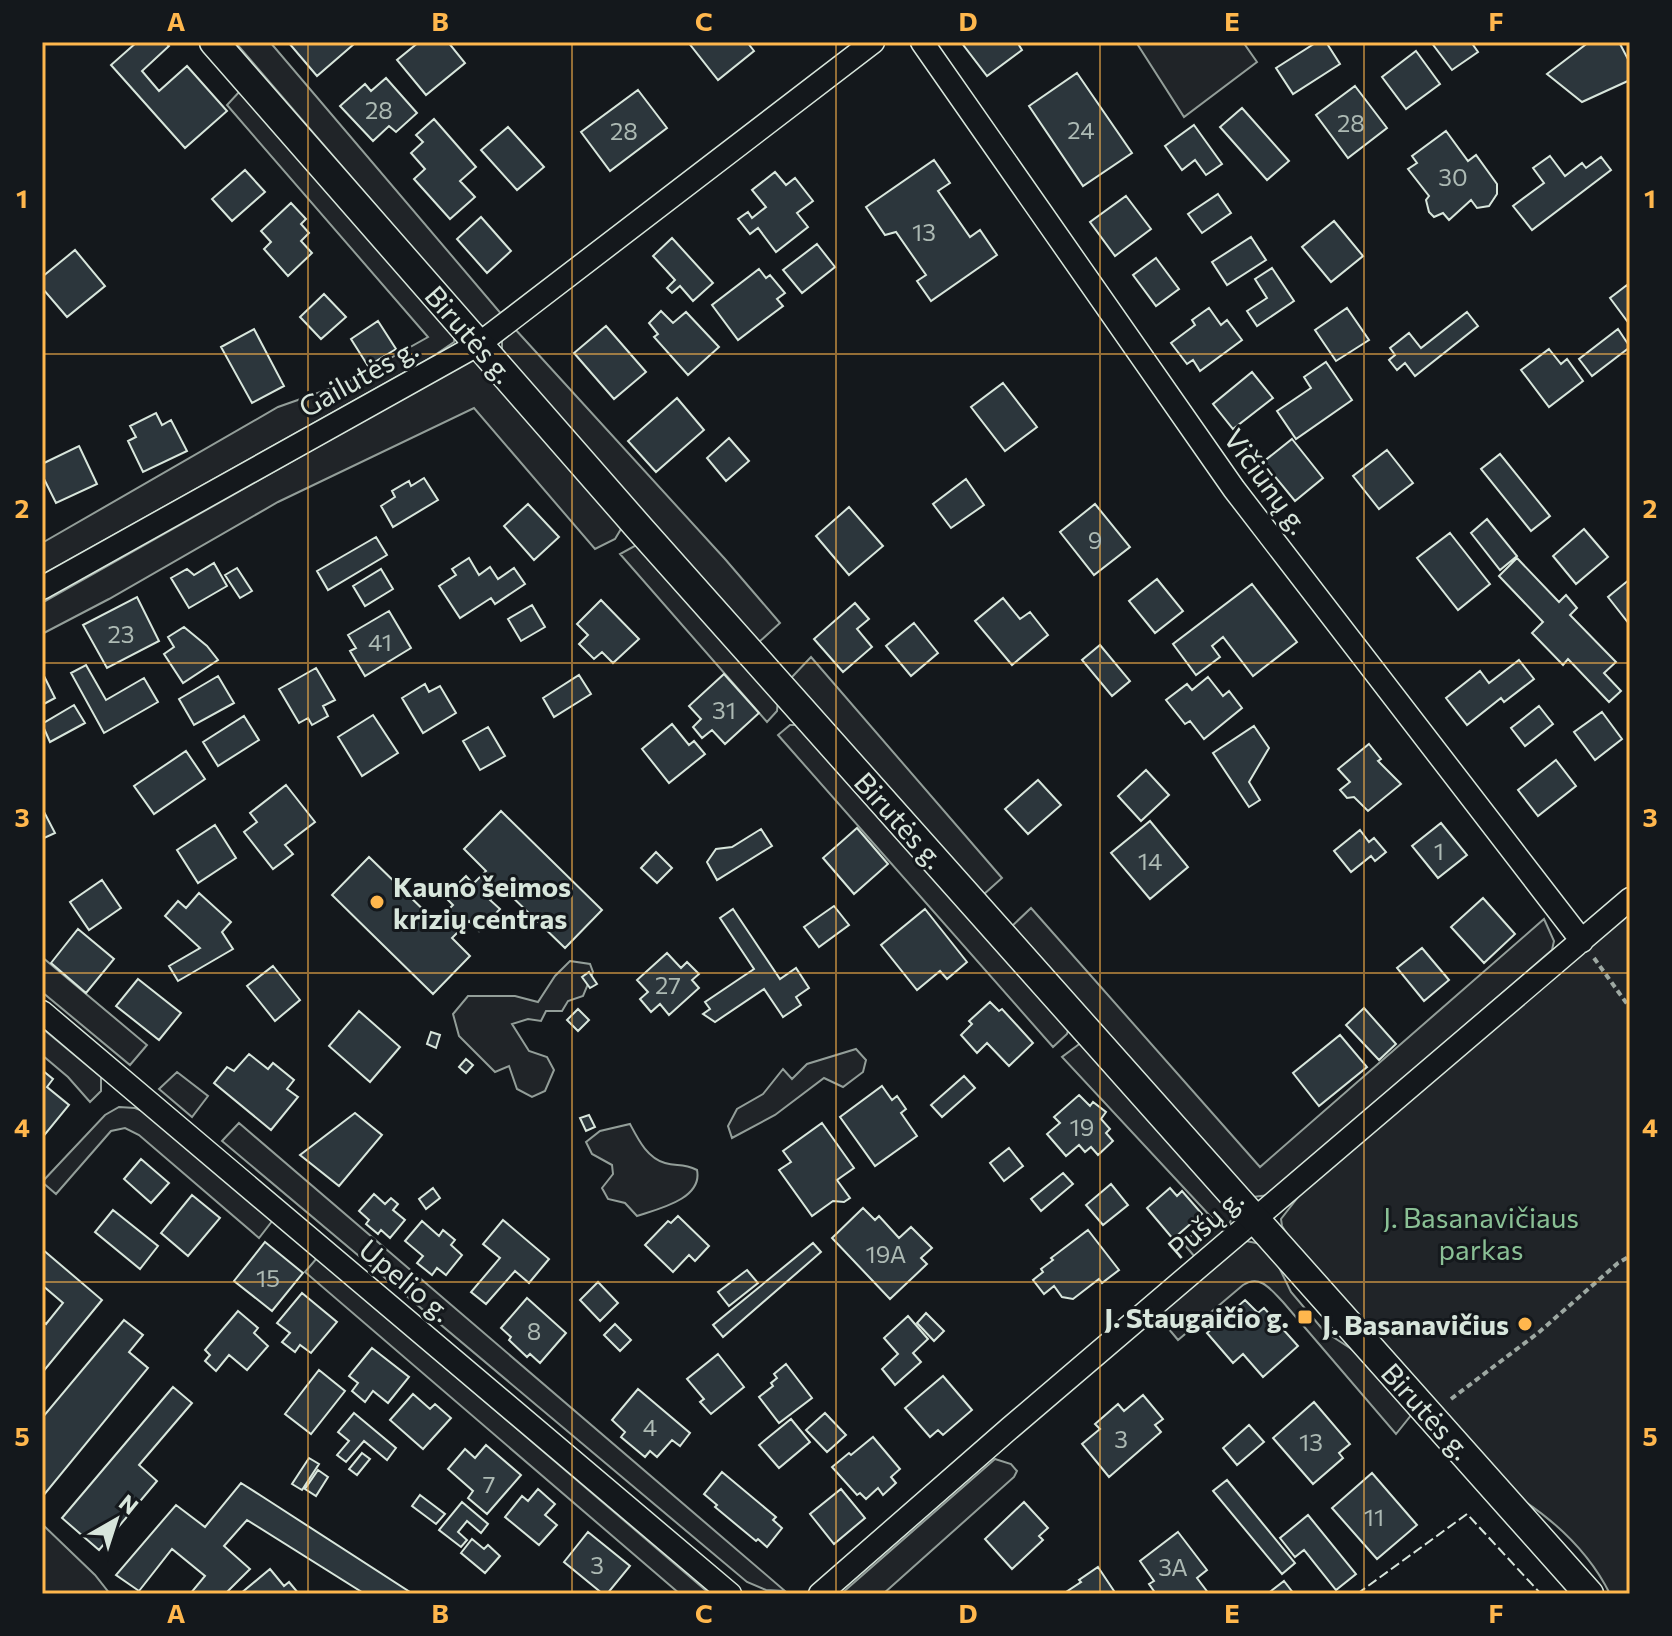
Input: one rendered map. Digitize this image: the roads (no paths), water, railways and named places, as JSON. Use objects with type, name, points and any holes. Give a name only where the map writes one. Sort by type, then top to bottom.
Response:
[{"type":"street","name":"Birutės g.","points":[[214,42],[651,542],[1589,1594]]},
{"type":"street","name":"Gailutės g.","points":[[42,588],[479,344],[873,42]]},
{"type":"street","name":"Vičiūnų g.","points":[[922,42],[1234,489],[1582,941]]},
{"type":"street","name":"Pušų g.","points":[[820,1594],[1630,899]]},
{"type":"street","name":"Upelio g.","points":[[42,1012],[730,1594]]},
{"type":"place","name":"Kauno šeimos krizių centras","points":[[377,902]]},
{"type":"place","name":"J. Staugaičio g.","points":[[1305,1317]]},
{"type":"place","name":"J. Basanavičius","points":[[1525,1324]]},
{"type":"park label","name":"J. Basanavičiaus parkas","points":[[1481,1233]]}]
